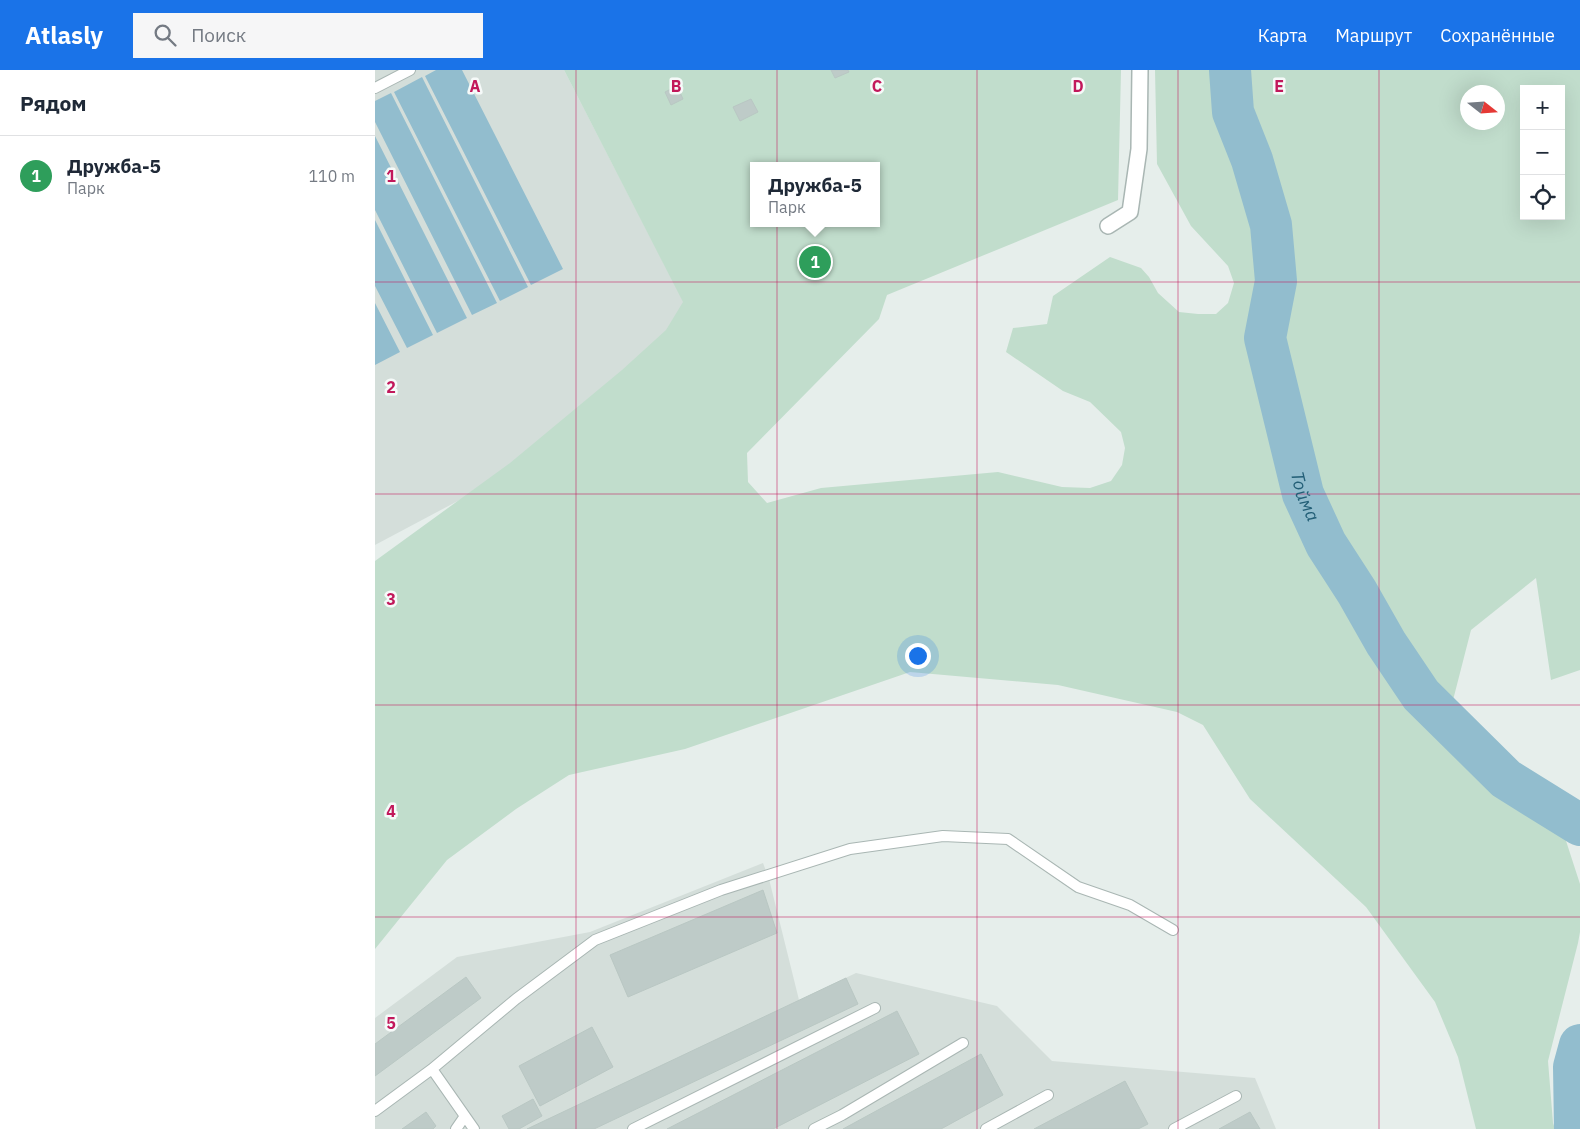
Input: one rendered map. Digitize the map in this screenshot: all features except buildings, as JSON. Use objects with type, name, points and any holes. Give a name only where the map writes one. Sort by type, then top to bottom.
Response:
[{"type":"street","points":[[1108,226],[1129,212],[1139,149],[1140,70]]},
{"type":"lane","points":[[375,88],[410,70]]},
{"type":"lane","points":[[375,1111],[432,1069],[516,1000],[595,940],[721,890],[850,849],[943,836],[1008,839],[1078,887],[1130,905],[1173,930]]},
{"type":"lane","points":[[633,1129],[875,1008]]},
{"type":"lane","points":[[814,1129],[842,1115],[963,1042]]},
{"type":"lane","points":[[432,1069],[474,1129]]},
{"type":"lane","points":[[986,1129],[1048,1095]]},
{"type":"lane","points":[[1174,1129],[1236,1096]]},
{"type":"lane","points":[[456,1129],[465,1116]]},
{"type":"shaded area","points":[[375,70],[564,70],[695,324],[704,370],[375,545]]},
{"type":"shaded area","points":[[763,863],[769,879],[799,1000],[856,973],[997,1006],[1052,1061],[1255,1078],[1276,1129],[375,1129],[375,1018],[457,957],[590,932]]},
{"type":"green space","points":[[564,70],[1121,70],[1118,200],[887,295],[879,319],[747,453],[748,482],[767,503],[821,488],[998,472],[1062,487],[1090,488],[1111,481],[1122,465],[1125,448],[1121,432],[1090,402],[1063,391],[1006,352],[1013,328],[1047,324],[1053,296],[1110,257],[1141,268],[1149,277],[1158,293],[1179,312],[1216,314],[1228,303],[1234,283],[1228,266],[1191,226],[1157,164],[1155,70],[1580,70],[1580,670],[1551,680],[1536,578],[1471,630],[1452,704],[1556,810],[1580,884],[1580,932],[1548,1061],[1555,1129],[1476,1129],[1458,1057],[1435,1002],[1366,907],[1250,799],[1203,725],[1177,712],[1058,685],[910,672],[685,749],[569,775],[516,809],[447,860],[375,949],[375,561],[510,463],[622,370],[666,330],[683,302]]},
{"type":"water","points":[[436,70],[462,70],[563,269],[531,285],[425,76]]},
{"type":"water","points":[[422,77],[528,287],[500,301],[394,92]]},
{"type":"water","points":[[391,93],[497,303],[472,315],[375,122],[375,101]]},
{"type":"water","points":[[375,136],[467,318],[437,333],[375,210]]},
{"type":"water","points":[[375,220],[433,335],[407,348],[375,286]]},
{"type":"water","points":[[375,303],[400,352],[375,365]]},
{"type":"waterway","name":"Тойма","points":[[1230,70],[1233,112],[1252,160],[1271,225],[1276,281],[1265,338],[1303,494],[1326,544],[1357,592],[1386,643],[1421,695],[1506,779],[1580,825]]},
{"type":"waterway","name":"Тойма","points":[[1575,1129],[1574,1067],[1580,1045]]},
{"type":"place","name":"Дружба-5","points":[[815,262]]}]
